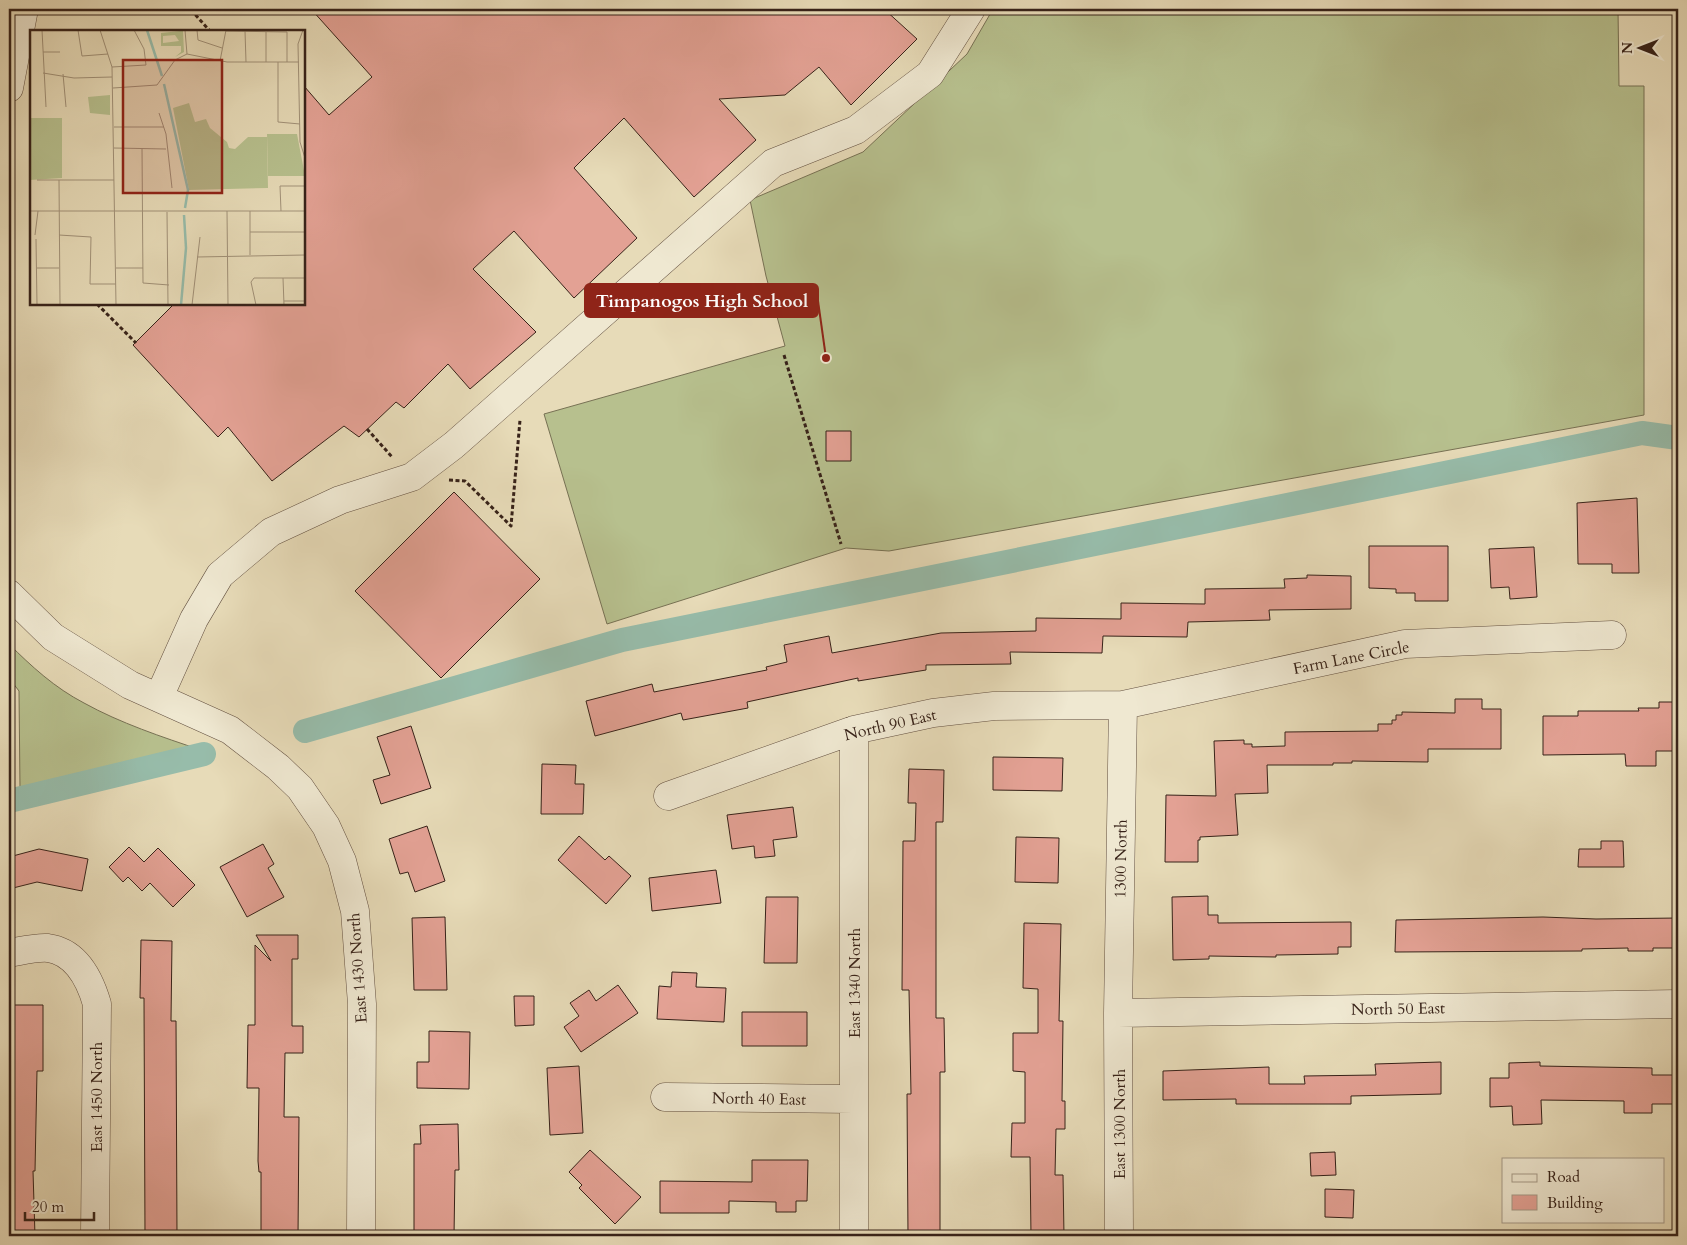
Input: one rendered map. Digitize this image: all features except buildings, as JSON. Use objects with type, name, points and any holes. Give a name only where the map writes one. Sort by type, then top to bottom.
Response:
[{"type":"street","points":[[159,697],[194,619],[220,575],[271,532],[340,500],[412,477],[454,445],[773,163],[856,130],[930,74],[971,9]]},
{"type":"street","points":[[9,88],[19,19]]},
{"type":"street","name":"East 1430 North","points":[[9,594],[54,637],[130,685],[230,730],[278,767],[300,788],[326,826],[342,861],[355,911],[362,1004],[361,1236]]},
{"type":"street","name":"Farm Lane Circle","points":[[1122,705],[1405,644],[1612,635]]},
{"type":"street","name":"North 90 East","points":[[668,796],[854,730],[933,713],[994,706],[1122,705]]},
{"type":"street","name":"1300 North","points":[[1118,1013],[1122,705]]},
{"type":"street","name":"East 1340 North","points":[[854,730],[854,1236]]},
{"type":"street","name":"East 1450 North","points":[[9,953],[48,948],[65,955],[77,963],[91,982],[97,1004],[95,1236]]},
{"type":"street","name":"North 50 East","points":[[1118,1013],[1678,1004]]},
{"type":"street","name":"East 1300 North","points":[[1118,1013],[1119,1236]]},
{"type":"street","name":"North 40 East","points":[[665,1096],[853,1100]]},
{"type":"path","points":[[191,10],[209,30]]},
{"type":"path","points":[[98,305],[136,343]]},
{"type":"path","points":[[784,355],[841,544]]},
{"type":"path","points":[[447,480],[466,481],[511,526],[521,412]]},
{"type":"path","points":[[367,429],[398,464]]},
{"type":"green space","points":[[993,9],[1618,9],[1619,86],[1644,86],[1644,415],[889,551],[846,548],[607,624],[544,414],[785,346],[766,276],[750,200],[863,152],[967,54]]},
{"type":"green space","points":[[9,644],[63,691],[84,703],[156,735],[201,750],[20,789],[19,691],[9,678]]},
{"type":"waterway","points":[[305,731],[622,640],[1642,433],[1678,438]]},
{"type":"waterway","points":[[9,801],[204,754]]},
{"type":"place","name":"Timpanogos High School","points":[[826,358]]}]
